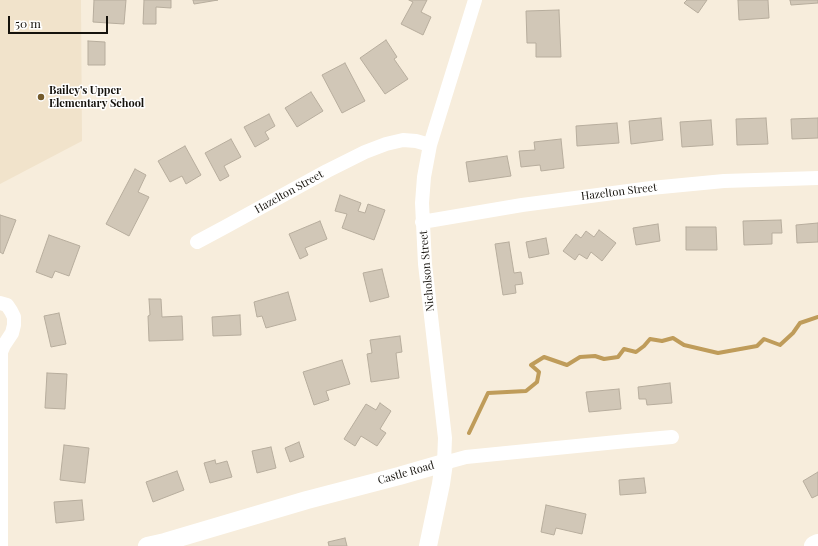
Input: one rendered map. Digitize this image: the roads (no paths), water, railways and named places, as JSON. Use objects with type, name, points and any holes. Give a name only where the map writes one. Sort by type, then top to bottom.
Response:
[{"type":"main road","points":[[814,546],[818,544]]},
{"type":"street","name":"Nicholson Street","points":[[428,546],[441,484],[445,438],[425,264],[422,222],[424,177],[430,145],[475,0]]},
{"type":"street","name":"Hazelton Street","points":[[196,242],[365,152],[386,144],[403,140],[416,141],[430,145]]},
{"type":"street","name":"Hazelton Street","points":[[422,222],[522,205],[651,188],[724,181],[818,178]]},
{"type":"street","points":[[0,303],[7,305],[14,317],[12,333],[1,351],[1,546]]},
{"type":"street","name":"Castle Road","points":[[147,546],[307,500],[466,457],[627,440],[672,437]]},
{"type":"waterway","points":[[469,433],[488,393],[526,391],[537,382],[539,372],[531,365],[544,357],[567,365],[580,357],[595,356],[604,359],[618,357],[624,349],[636,352],[650,339],[662,341],[673,338],[684,345],[718,353],[757,346],[764,339],[780,345],[793,333],[800,323],[818,317]]},
{"type":"place","name":"Bailey's Upper Elementary School","points":[[41,97]]}]
